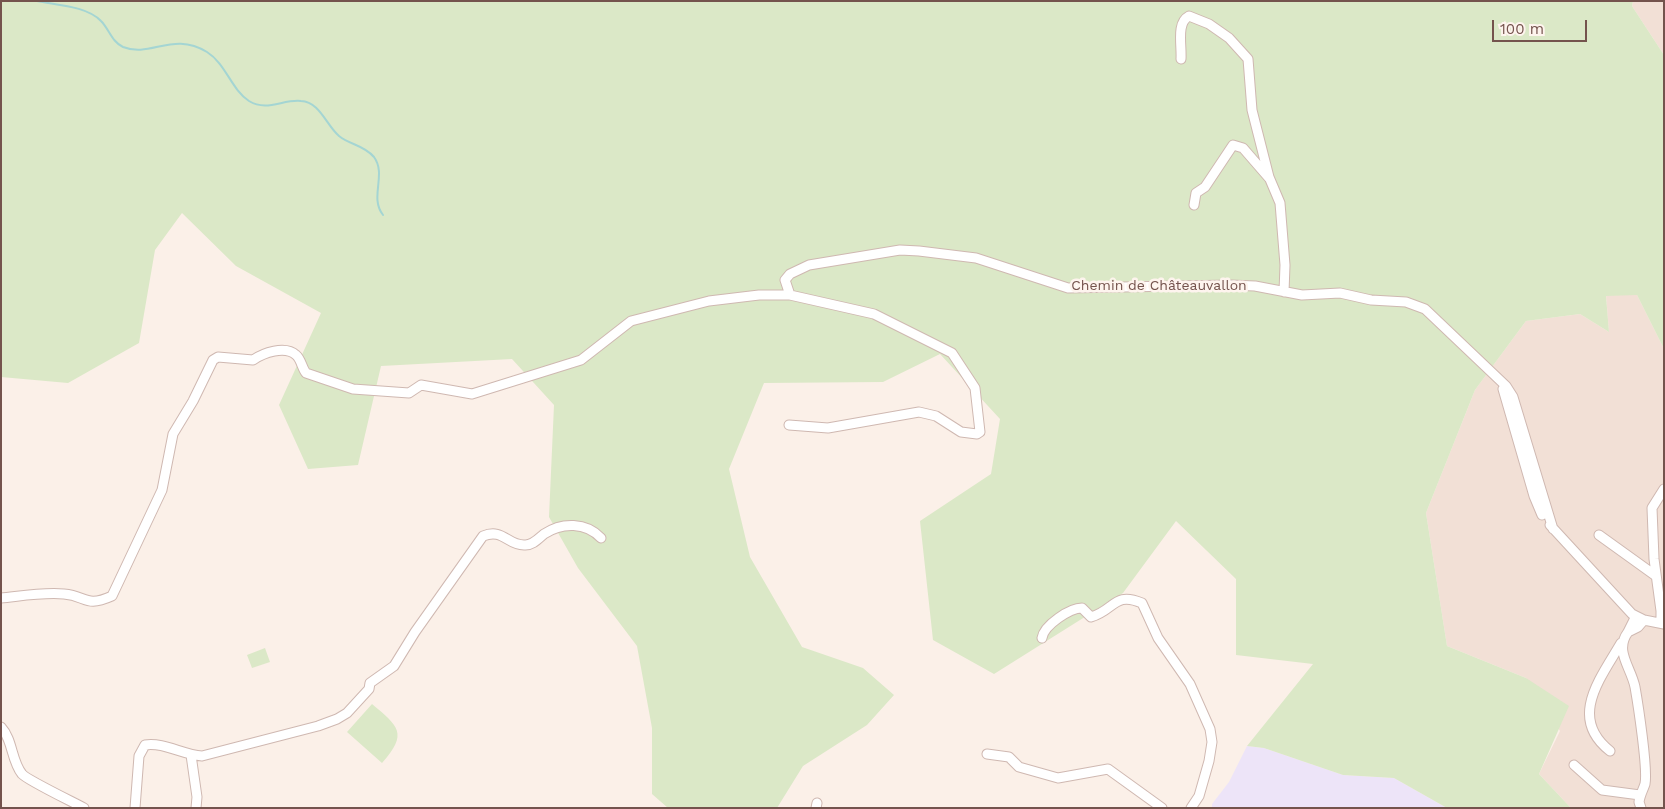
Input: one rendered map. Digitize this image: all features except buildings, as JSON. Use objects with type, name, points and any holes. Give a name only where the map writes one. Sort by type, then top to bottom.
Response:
[{"type":"street","points":[[1181,59],[1180,27],[1183,19],[1189,16],[1209,24],[1229,38],[1248,60],[1252,110],[1270,178],[1280,203],[1285,265],[1284,292]]},
{"type":"street","points":[[1194,205],[1196,193],[1205,187],[1233,145],[1243,148],[1270,178]]},
{"type":"street","name":"Chemin de Châteauvallon","points":[[790,295],[785,280],[790,274],[809,265],[900,250],[976,258],[1068,288],[1254,286],[1302,295],[1340,293],[1372,300],[1414,304],[1425,309],[1499,379],[1540,511],[1552,529],[1640,618]]},
{"type":"street","points":[[1,598],[64,594],[87,603],[100,601],[112,596],[162,490],[173,434],[193,401],[213,360],[218,357],[254,360],[262,353],[288,351],[297,356],[306,373],[353,389],[409,393],[421,384],[472,394],[581,360],[631,321],[709,301],[759,295],[790,295],[874,314],[952,353],[975,388],[980,432],[977,434],[960,432],[936,416],[919,412],[828,428],[789,425]]},
{"type":"street","points":[[1610,751],[1593,734],[1588,718],[1588,704],[1622,641],[1640,618],[1659,623],[1653,544],[1658,523],[1652,508],[1664,489]]},
{"type":"street","points":[[135,808],[139,756],[145,745],[153,743],[191,756],[228,750],[318,726],[347,713],[369,690],[370,684],[394,666],[483,536],[492,532],[521,546],[553,529],[580,526],[592,529],[601,538]]},
{"type":"street","points":[[1599,535],[1656,576]]},
{"type":"street","points":[[1042,638],[1044,630],[1076,608],[1082,608],[1091,616],[1098,615],[1120,598],[1130,598],[1142,603],[1158,638],[1190,684],[1210,729],[1212,742],[1199,796],[1191,808]]},
{"type":"street","points":[[1622,641],[1622,651],[1634,686],[1645,771],[1645,784],[1639,802],[1641,808]]},
{"type":"street","points":[[1,728],[7,734],[12,755],[22,774],[84,808]]},
{"type":"street","points":[[987,754],[1009,758],[1020,767],[1058,778],[1108,768],[1162,808]]},
{"type":"street","points":[[191,756],[197,797],[196,808]]},
{"type":"street","points":[[1574,765],[1602,790],[1640,795]]},
{"type":"shaded area","points":[[1633,1],[1664,1],[1664,55],[1632,6]]},
{"type":"shaded area","points":[[1606,295],[1637,295],[1664,349],[1664,808],[1571,808],[1539,774],[1560,731],[1526,678],[1447,646],[1426,513],[1475,390],[1526,321],[1580,314],[1609,332]]},
{"type":"shaded area","points":[[1247,746],[1264,748],[1343,775],[1394,778],[1447,808],[1212,808],[1212,804],[1229,782]]},
{"type":"green space","points":[[1,1],[1633,1],[1632,6],[1664,55],[1664,349],[1637,295],[1606,296],[1609,332],[1580,314],[1526,321],[1475,390],[1426,513],[1447,646],[1526,678],[1569,706],[1539,774],[1571,808],[1447,808],[1394,778],[1343,775],[1264,748],[1247,746],[1313,664],[1236,655],[1236,579],[1176,521],[1123,593],[994,674],[933,640],[920,521],[991,474],[1000,419],[940,354],[883,382],[764,383],[729,469],[750,557],[802,647],[863,668],[894,695],[867,725],[803,766],[777,808],[668,808],[652,794],[652,728],[637,646],[578,568],[549,517],[554,405],[512,359],[381,366],[358,465],[308,469],[279,405],[321,313],[236,266],[182,213],[155,250],[139,343],[68,383],[1,377]]},
{"type":"green space","points":[[265,648],[270,662],[252,668],[247,655]]},
{"type":"green space","points":[[372,704],[394,724],[397,730],[398,737],[395,744],[382,763],[347,732]]},
{"type":"waterway","points":[[37,1],[88,12],[104,24],[119,45],[133,50],[173,44],[195,46],[214,57],[243,96],[256,104],[269,105],[301,101],[313,105],[339,136],[366,150],[374,157],[378,164],[379,179],[377,193],[379,208],[383,215]]}]
